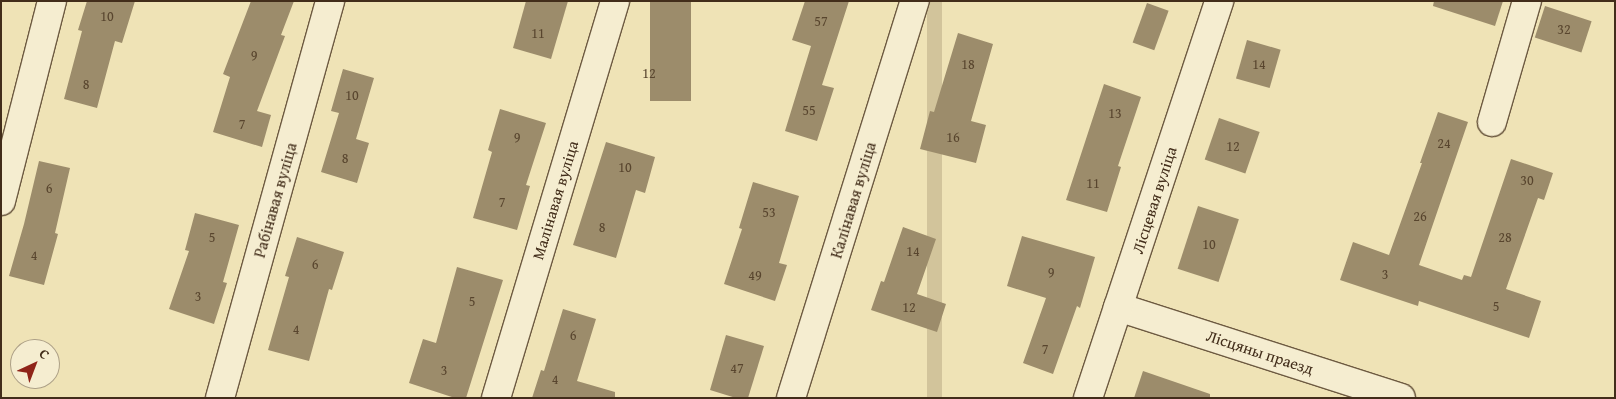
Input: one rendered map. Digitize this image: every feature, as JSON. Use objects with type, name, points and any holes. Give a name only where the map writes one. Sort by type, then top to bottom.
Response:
[{"type":"street","points":[[1,201],[52,1]]},
{"type":"street","name":"Рабінавая вуліца","points":[[220,398],[330,1]]},
{"type":"street","name":"Малінавая вуліца","points":[[496,398],[615,1]]},
{"type":"street","name":"Калінавая вуліца","points":[[791,398],[915,1]]},
{"type":"street","name":"Лісцевая вуліца","points":[[1088,398],[1219,1]]},
{"type":"street","points":[[1492,122],[1528,1]]},
{"type":"street","name":"Лісцяны праезд","points":[[1118,307],[1401,398]]},
{"type":"shaded area","points":[[927,1],[942,1],[942,398],[927,398]]},
{"type":"building","points":[[87,1],[135,1],[122,43],[115,41],[97,108],[64,99],[82,31],[78,30]]},
{"type":"building","points":[[251,1],[294,1],[281,35],[285,36],[257,111],[271,115],[262,147],[213,132],[230,77],[223,74]]},
{"type":"building","points":[[526,1],[568,1],[551,59],[513,48]]},
{"type":"building","points":[[650,1],[691,1],[691,101],[650,101]]},
{"type":"building","points":[[805,1],[849,1],[822,85],[834,88],[817,141],[785,131],[811,46],[792,40]]},
{"type":"building","points":[[1434,1],[1503,1],[1495,26],[1433,6]]},
{"type":"building","points":[[1147,3],[1169,11],[1154,50],[1133,42]]},
{"type":"building","points":[[1545,6],[1592,21],[1581,53],[1535,37]]},
{"type":"building","points":[[958,33],[993,44],[971,121],[986,125],[976,163],[920,149],[930,111],[934,112]]},
{"type":"building","points":[[1247,40],[1281,50],[1270,88],[1236,78]]},
{"type":"building","points":[[343,69],[374,78],[356,139],[369,143],[357,183],[321,172],[339,113],[331,111]]},
{"type":"building","points":[[1104,84],[1141,97],[1118,166],[1121,167],[1107,212],[1066,200]]},
{"type":"building","points":[[500,109],[546,123],[526,185],[530,186],[517,230],[473,218],[492,152],[488,150]]},
{"type":"building","points":[[1438,112],[1468,122],[1419,265],[1462,280],[1464,275],[1471,277],[1511,159],[1553,173],[1544,200],[1538,198],[1506,289],[1541,301],[1529,338],[1419,301],[1418,306],[1340,280],[1353,242],[1389,255]]},
{"type":"building","points":[[1219,118],[1260,132],[1245,174],[1205,160]]},
{"type":"building","points":[[606,142],[655,157],[645,193],[636,190],[616,258],[573,245]]},
{"type":"building","points":[[39,161],[70,168],[55,233],[58,234],[44,285],[9,276]]},
{"type":"building","points":[[753,182],[799,196],[779,263],[787,265],[775,301],[724,284],[742,229],[739,228]]},
{"type":"building","points":[[1198,206],[1239,219],[1219,282],[1178,269]]},
{"type":"building","points":[[195,213],[239,225],[223,282],[227,283],[214,324],[169,309],[189,251],[185,250]]},
{"type":"building","points":[[903,227],[936,239],[917,294],[946,304],[937,332],[871,310],[881,281],[884,282]]},
{"type":"building","points":[[1022,236],[1095,257],[1080,308],[1077,306],[1053,374],[1023,363],[1046,298],[1007,286]]},
{"type":"building","points":[[297,237],[344,252],[332,290],[329,289],[309,361],[268,350],[289,277],[285,276]]},
{"type":"building","points":[[457,267],[503,280],[466,398],[455,398],[409,383],[423,339],[436,343]]},
{"type":"building","points":[[563,309],[596,319],[577,381],[615,392],[615,398],[532,398],[541,370],[544,371]]},
{"type":"building","points":[[726,335],[764,346],[748,398],[736,398],[710,390]]},
{"type":"building","points":[[1143,371],[1210,394],[1210,398],[1134,398]]}]
